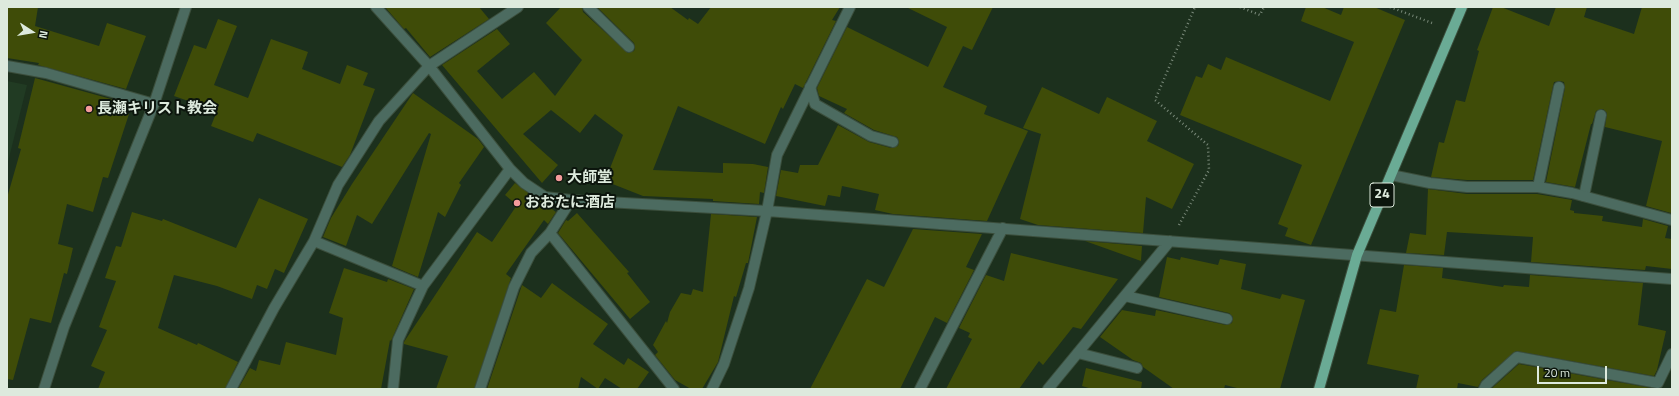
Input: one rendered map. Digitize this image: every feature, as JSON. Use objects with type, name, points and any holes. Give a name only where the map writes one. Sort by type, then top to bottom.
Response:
[{"type":"main road","name":"24","points":[[1319,389],[1357,255],[1462,7]]},
{"type":"street","points":[[44,389],[64,327],[154,104],[186,7]]},
{"type":"street","points":[[376,7],[429,66],[510,169],[524,183],[545,196],[571,200],[767,211],[1672,279]]},
{"type":"street","points":[[231,389],[274,308],[314,241],[338,185],[379,121],[429,66],[518,7]]},
{"type":"street","points":[[588,7],[629,47]]},
{"type":"street","points":[[712,389],[724,364],[750,288],[767,211],[777,155],[850,7]]},
{"type":"street","points":[[7,66],[46,74],[154,104]]},
{"type":"street","points":[[810,87],[815,104],[871,136],[894,142]]},
{"type":"street","points":[[1538,187],[1559,87]]},
{"type":"street","points":[[1584,196],[1601,115]]},
{"type":"street","points":[[393,389],[398,340],[423,286],[510,169]]},
{"type":"street","points":[[1391,175],[1430,183],[1467,187],[1538,187],[1584,196],[1672,220]]},
{"type":"street","points":[[480,389],[514,287],[531,253],[550,233],[571,200]]},
{"type":"street","points":[[920,389],[1003,228]]},
{"type":"street","points":[[550,233],[674,389]]},
{"type":"street","points":[[314,241],[423,286]]},
{"type":"street","points":[[1048,389],[1170,241]]},
{"type":"street","points":[[1125,296],[1226,319]]},
{"type":"street","points":[[1078,353],[1137,368]]},
{"type":"street","points":[[1484,389],[1486,385],[1517,357],[1657,386],[1672,354]]},
{"type":"path","points":[[1170,241],[1209,170],[1208,145],[1154,100],[1195,7]]},
{"type":"path","points":[[1240,7],[1260,15],[1264,7]]},
{"type":"path","points":[[1390,7],[1432,23]]},
{"type":"shaded area","points":[[7,81],[27,85],[7,166]]},
{"type":"building","points":[[7,7],[38,7],[35,26],[99,46],[107,23],[146,36],[126,89],[38,65],[39,63],[7,58]]},
{"type":"building","points":[[385,7],[479,7],[489,19],[430,57],[406,28],[404,29]]},
{"type":"building","points":[[561,7],[582,7],[583,12],[628,53],[634,51],[634,43],[597,7],[670,7],[688,20],[689,18],[698,24],[711,7],[840,7],[832,20],[836,21],[803,88],[795,84],[783,109],[781,107],[765,144],[678,106],[653,170],[723,173],[723,163],[753,164],[768,167],[764,193],[760,192],[759,204],[713,201],[713,199],[643,196],[605,181],[623,135],[595,114],[580,133],[551,110],[523,134],[558,165],[542,183],[442,65],[497,29],[510,44],[477,71],[502,99],[534,72],[555,96],[582,60],[546,23]]},
{"type":"building","points":[[906,7],[993,7],[972,50],[963,46],[943,87],[987,106],[984,114],[1028,131],[987,221],[893,214],[875,210],[879,194],[842,186],[840,197],[828,195],[825,206],[776,196],[781,170],[798,173],[800,165],[818,165],[838,125],[869,142],[891,148],[898,146],[899,141],[897,137],[874,130],[844,113],[847,109],[819,96],[817,88],[847,27],[928,67],[947,27]]},
{"type":"building","points":[[1306,7],[1322,7],[1341,15],[1344,7],[1374,7],[1405,20],[1311,245],[1285,236],[1288,228],[1278,224],[1302,165],[1180,115],[1196,76],[1202,78],[1208,64],[1221,70],[1226,57],[1330,101],[1354,42],[1301,21]]},
{"type":"building","points":[[1493,7],[1501,7],[1549,26],[1556,7],[1587,7],[1584,17],[1634,34],[1642,7],[1672,7],[1671,213],[1646,206],[1662,141],[1605,127],[1607,113],[1603,109],[1596,111],[1591,124],[1575,187],[1546,182],[1565,88],[1564,82],[1560,81],[1554,82],[1533,180],[1467,180],[1431,177],[1439,142],[1444,143],[1456,100],[1465,102],[1479,51],[1477,50]]},
{"type":"building","points":[[218,19],[237,26],[214,85],[248,98],[271,39],[308,52],[302,69],[340,84],[347,65],[368,73],[363,85],[375,89],[350,155],[342,167],[257,133],[253,142],[211,126],[217,111],[174,96],[194,45],[206,49]]},
{"type":"building","points":[[35,78],[122,102],[119,111],[129,114],[108,178],[103,177],[93,212],[67,204],[58,244],[73,248],[67,274],[64,273],[51,323],[30,318],[13,380],[7,379],[7,198],[21,149],[18,148]]},
{"type":"building","points":[[1042,87],[1099,114],[1107,97],[1157,121],[1147,141],[1194,164],[1172,209],[1146,197],[1143,233],[1038,225],[1020,219],[1041,134],[1023,128]]},
{"type":"building","points":[[413,93],[478,139],[484,147],[459,183],[461,185],[445,217],[438,212],[418,277],[392,266],[431,134],[429,133],[372,224],[357,215],[346,246],[323,237],[331,218],[352,184]]},
{"type":"building","points":[[515,183],[556,212],[548,224],[544,220],[506,274],[511,278],[474,389],[436,389],[448,356],[404,344],[404,342],[477,232],[492,242],[517,205],[505,195]]},
{"type":"building","points":[[1428,189],[1467,194],[1537,194],[1572,200],[1570,210],[1574,211],[1574,213],[1603,216],[1602,221],[1642,227],[1643,219],[1668,226],[1665,238],[1672,239],[1672,269],[1646,266],[1645,270],[1531,262],[1533,237],[1447,232],[1444,255],[1406,253],[1410,233],[1426,235]]},
{"type":"building","points":[[259,198],[308,219],[284,273],[275,269],[267,289],[257,285],[252,299],[217,286],[174,275],[158,328],[197,345],[198,343],[238,362],[225,389],[98,389],[105,372],[91,366],[107,330],[99,327],[116,281],[105,278],[116,246],[121,247],[132,212],[162,221],[163,219],[236,248]]},
{"type":"building","points":[[577,213],[629,272],[627,273],[650,302],[630,319],[558,233],[566,220],[568,221]]},
{"type":"building","points":[[711,214],[757,217],[748,263],[746,263],[736,297],[734,296],[718,362],[702,389],[691,389],[675,380],[655,355],[658,352],[653,345],[666,321],[667,323],[670,312],[681,293],[691,295],[693,289],[703,292]]},
{"type":"building","points":[[913,229],[982,234],[966,267],[974,270],[947,323],[935,317],[900,389],[810,389],[867,279],[884,287]]},
{"type":"building","points":[[1085,241],[1142,246],[1141,261]]},
{"type":"building","points":[[1011,253],[1118,279],[1081,329],[1073,327],[1043,365],[1039,361],[1019,389],[946,389],[972,339],[968,337],[970,333],[959,328],[986,275],[1004,281]]},
{"type":"building","points":[[1167,257],[1180,260],[1181,257],[1218,265],[1220,259],[1246,264],[1241,289],[1280,299],[1282,294],[1305,300],[1280,389],[1241,389],[1225,385],[1224,389],[1174,389],[1143,367],[1141,363],[1133,360],[1100,337],[1122,310],[1155,316],[1156,310],[1226,325],[1232,323],[1233,317],[1229,313],[1159,297]]},
{"type":"building","points":[[1404,265],[1443,268],[1442,278],[1503,287],[1504,285],[1529,287],[1530,275],[1643,283],[1638,325],[1666,331],[1657,370],[1654,376],[1516,351],[1482,380],[1478,387],[1458,383],[1457,389],[1416,389],[1419,375],[1367,364],[1380,309],[1396,312]]},
{"type":"building","points":[[344,268],[387,282],[388,279],[414,289],[391,341],[390,340],[381,389],[238,389],[250,368],[256,371],[259,360],[280,365],[286,342],[336,355],[343,318],[329,313]]},
{"type":"building","points":[[552,283],[608,324],[593,344],[624,365],[628,358],[649,372],[637,389],[622,389],[605,378],[598,389],[581,377],[578,389],[487,389],[522,285],[541,298]]},
{"type":"building","points":[[1519,364],[1651,388],[1651,389],[1491,389]]},
{"type":"building","points":[[1086,368],[1142,382],[1141,389],[1092,389],[1082,386]]},
{"type":"place","name":"長瀬キリスト教会","points":[[89,109]]},
{"type":"place","name":"大師堂","points":[[559,178]]},
{"type":"place","name":"おおたに酒店","points":[[517,203]]}]
